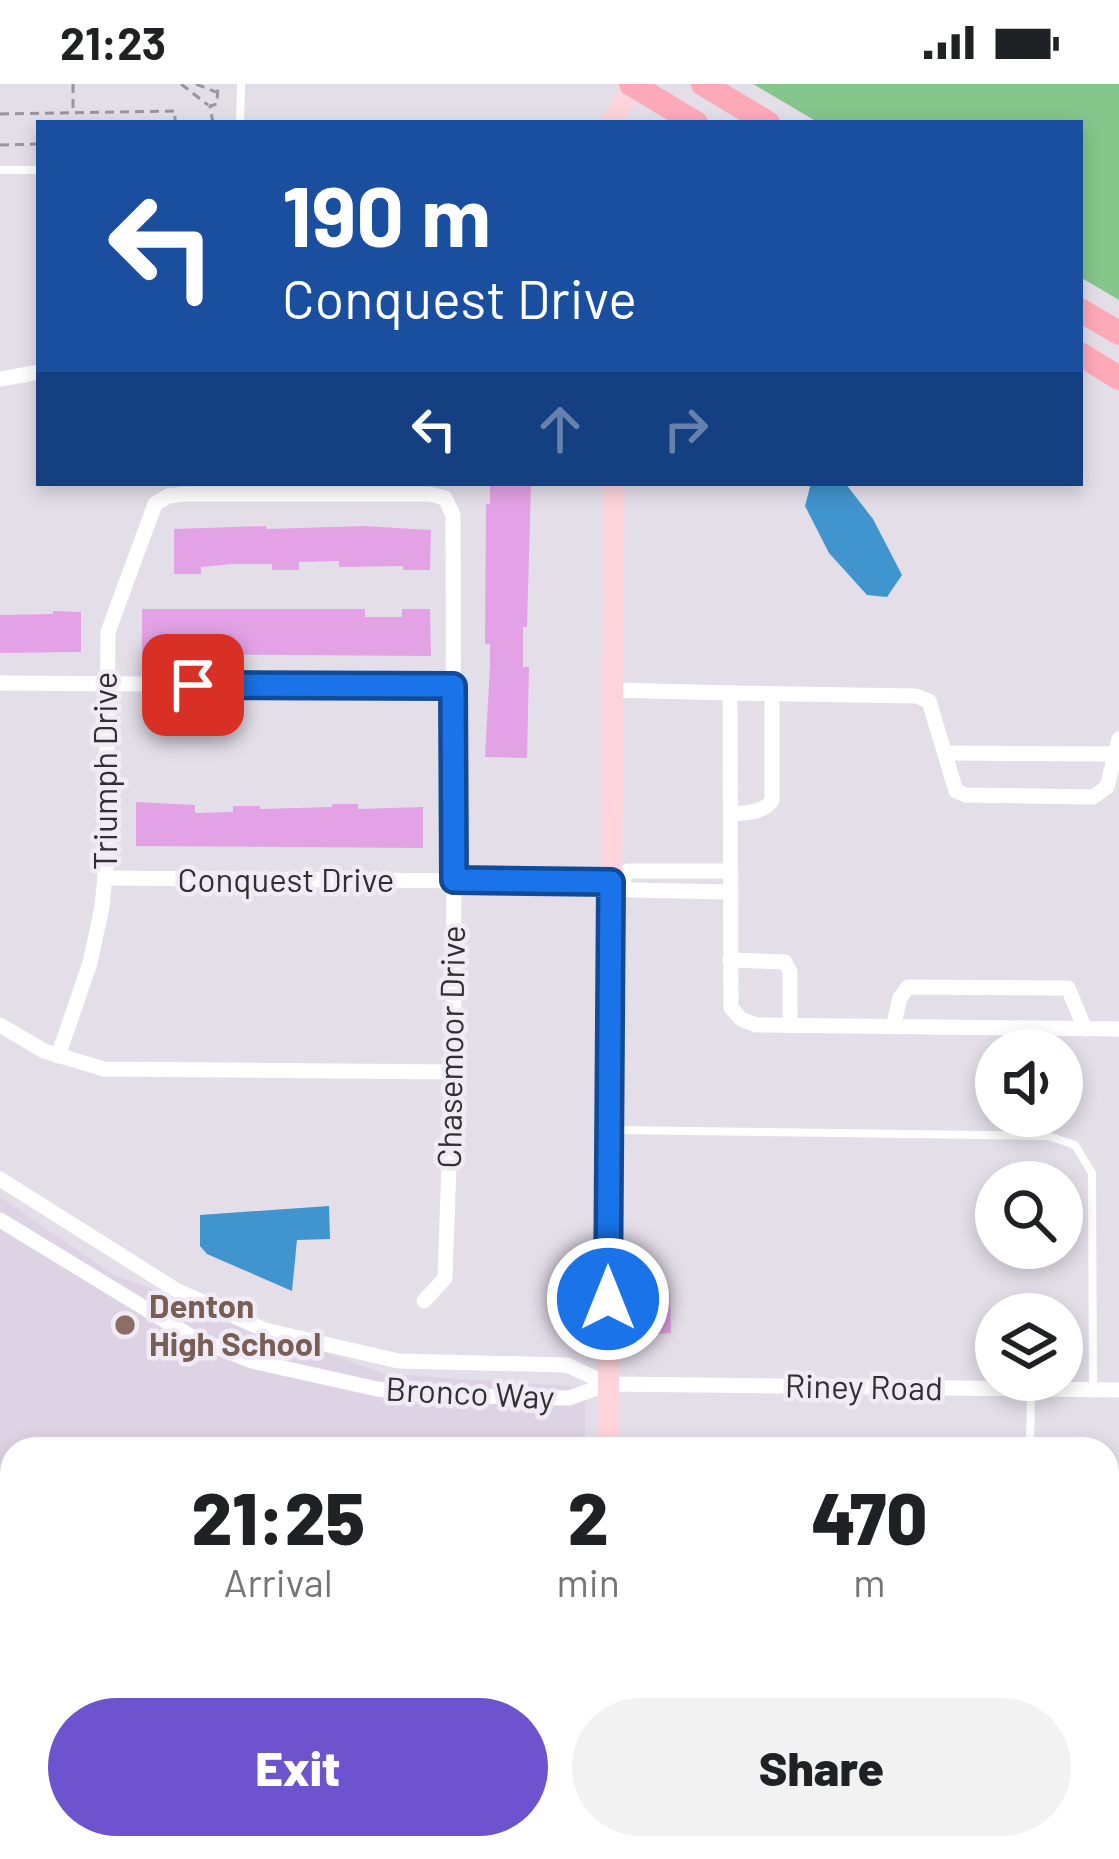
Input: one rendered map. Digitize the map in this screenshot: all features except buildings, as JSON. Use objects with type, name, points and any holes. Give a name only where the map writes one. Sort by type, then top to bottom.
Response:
[{"type":"main road","points":[[704,84],[763,120]]},
{"type":"main road","points":[[612,120],[634,85],[691,120]]},
{"type":"main road","points":[[1083,312],[1119,333]]},
{"type":"main road","points":[[1083,356],[1119,378]]},
{"type":"main road","points":[[608,1437],[608,1130],[616,882],[614,486]]},
{"type":"street","points":[[0,379],[36,372]]},
{"type":"street","name":"Triumph Drive","points":[[58,1056],[90,963],[106,878],[106,684],[112,618],[155,504],[168,496],[314,488]]},
{"type":"street","name":"Chasemoor Drive","points":[[314,488],[429,494],[445,498],[453,515],[453,1072],[445,1279],[424,1301]]},
{"type":"street","points":[[0,683],[453,686]]},
{"type":"street","points":[[613,690],[916,696],[929,700],[956,791],[966,795],[1093,797],[1106,787],[1117,747],[946,753]]},
{"type":"street","points":[[730,693],[731,1008],[741,1019],[756,1025],[1119,1030]]},
{"type":"street","points":[[730,814],[750,813],[772,800],[772,694]]},
{"type":"street","points":[[730,871],[628,871],[616,882],[629,890],[730,892]]},
{"type":"street","name":"Conquest Drive","points":[[106,878],[616,882]]},
{"type":"street","points":[[730,961],[785,962],[790,972],[790,1025]]},
{"type":"street","points":[[893,1027],[900,998],[908,987],[1068,988],[1085,1029]]},
{"type":"street","points":[[0,1025],[58,1056],[120,1070],[453,1072]]},
{"type":"street","name":"Bronco Way","points":[[0,1179],[176,1290],[265,1330],[398,1361],[567,1365],[608,1384]]},
{"type":"street","name":"Bronco Way","points":[[0,1220],[192,1337],[252,1361],[377,1389],[430,1395],[569,1398],[608,1384]]},
{"type":"street","name":"Riney Road","points":[[608,1384],[975,1388]]},
{"type":"street","name":"Riney Road","points":[[1083,1390],[1119,1390]]},
{"type":"lane","points":[[240,120],[241,84]]},
{"type":"lane","points":[[0,170],[36,170]]},
{"type":"lane","points":[[608,1130],[1048,1136],[1075,1145],[1092,1173],[1094,1390]]},
{"type":"lane","points":[[1030,1437],[1031,1401]]},
{"type":"path","points":[[73,84],[73,113]]},
{"type":"path","points":[[181,84],[210,106],[212,120]]},
{"type":"path","points":[[196,84],[218,93]]},
{"type":"path","points":[[210,106],[218,104],[218,84]]},
{"type":"path","points":[[0,113],[175,111],[175,120]]},
{"type":"path","points":[[0,145],[36,144]]},
{"type":"shaded area","name":"Denton High School","points":[[0,1197],[114,1275],[385,1374],[585,1387],[585,1437],[0,1437]]},
{"type":"green space","points":[[753,84],[1119,84],[1119,300],[1083,279],[1083,120],[814,120]]},
{"type":"water","points":[[810,486],[847,486],[873,519],[902,575],[887,597],[867,595],[829,553],[805,506]]},
{"type":"water","points":[[329,1206],[330,1239],[297,1240],[292,1291],[207,1254],[200,1246],[200,1215]]},
{"type":"place","name":"Denton High School","points":[[125,1325]]},
{"type":"route","points":[[193,685],[453,686],[454,880],[611,882],[608,1299]]}]
